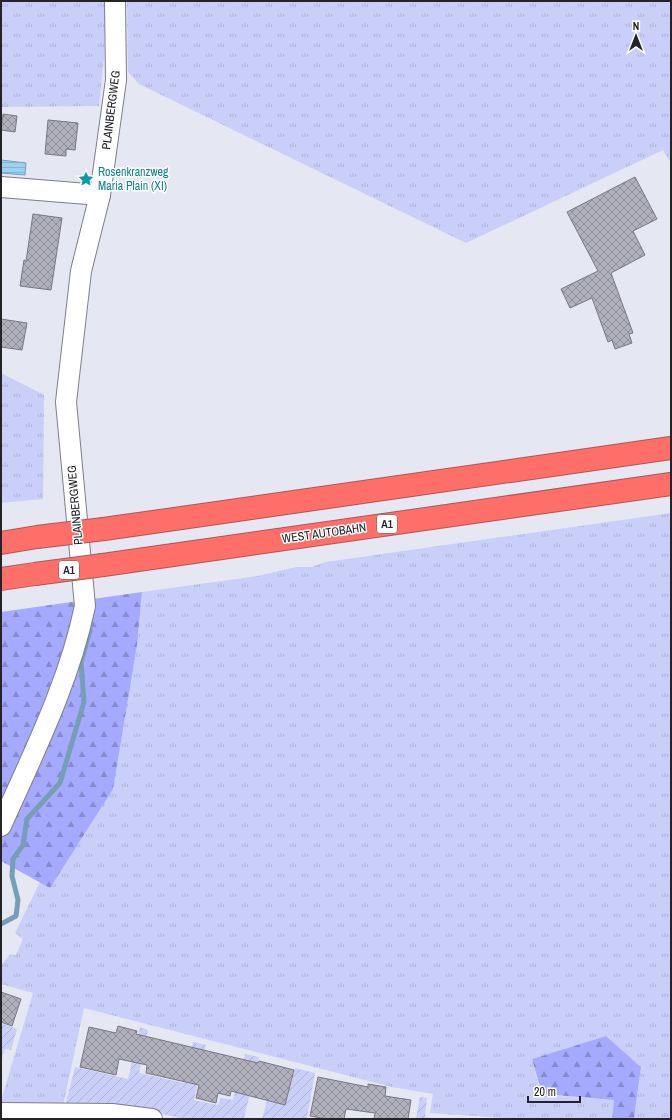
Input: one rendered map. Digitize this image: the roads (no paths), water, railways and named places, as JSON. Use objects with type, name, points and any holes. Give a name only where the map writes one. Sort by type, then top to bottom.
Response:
[{"type":"highway","points":[[1,542],[104,529],[671,448]]},
{"type":"highway","name":"WEST AUTOBAHN","points":[[1,579],[671,484]]},
{"type":"street","name":"PLAINBERGWEG","points":[[1,826],[62,687],[80,631],[84,606],[66,402],[81,271],[100,194],[116,80],[115,1]]},
{"type":"street","points":[[1,187],[100,194]]},
{"type":"street","points":[[1,1113],[112,1114],[152,1119]]},
{"type":"waterway","points":[[1,924],[16,916],[18,900],[12,876],[13,859],[23,845],[27,819],[60,783],[84,702],[81,662],[90,630]]},
{"type":"place","name":"Rosenkranzweg Maria Plain (XI)","points":[[86,179]]}]
